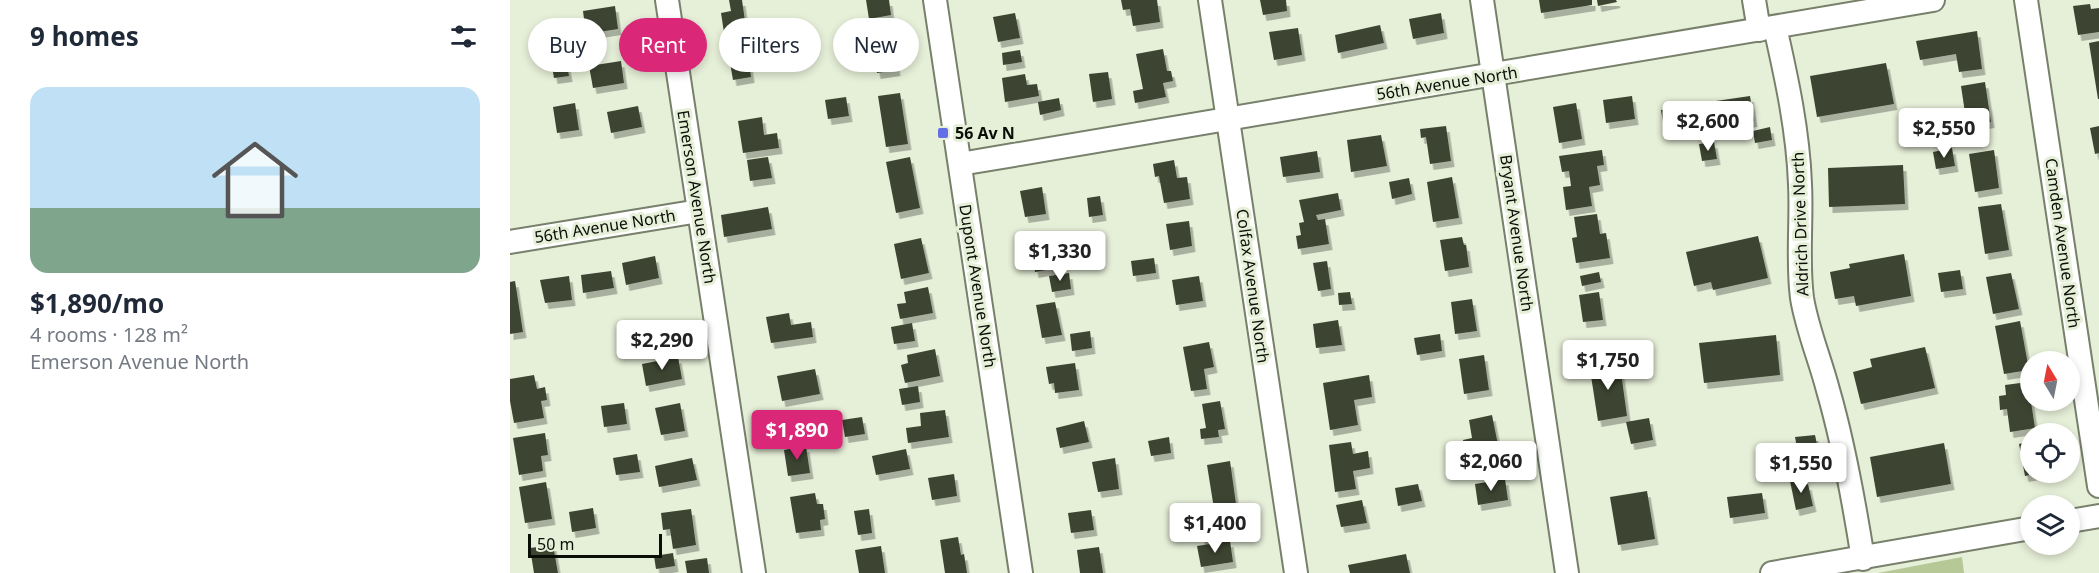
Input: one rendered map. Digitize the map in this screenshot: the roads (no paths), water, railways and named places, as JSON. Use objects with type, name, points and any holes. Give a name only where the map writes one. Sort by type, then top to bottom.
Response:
[{"type":"street","name":"Emerson Avenue North","points":[[667,0],[754,573]]},
{"type":"street","name":"Dupont Avenue North","points":[[935,0],[1021,573]]},
{"type":"street","name":"Colfax Avenue North","points":[[1210,0],[1296,573]]},
{"type":"street","name":"Bryant Avenue North","points":[[1482,0],[1567,573]]},
{"type":"street","name":"Aldrich Drive North","points":[[1754,0],[1790,93],[1798,144],[1801,188],[1802,297],[1840,436],[1863,559]]},
{"type":"street","name":"56th Avenue North","points":[[960,164],[1933,0]]},
{"type":"street","name":"Camden Avenue North","points":[[2026,0],[2099,486]]},
{"type":"street","name":"56th Avenue North","points":[[510,242],[699,211]]},
{"type":"street","points":[[2080,519],[2099,516]]},
{"type":"street","points":[[1772,573],[2020,530]]},
{"type":"place","name":"56 Av N","points":[[943,133]]}]
